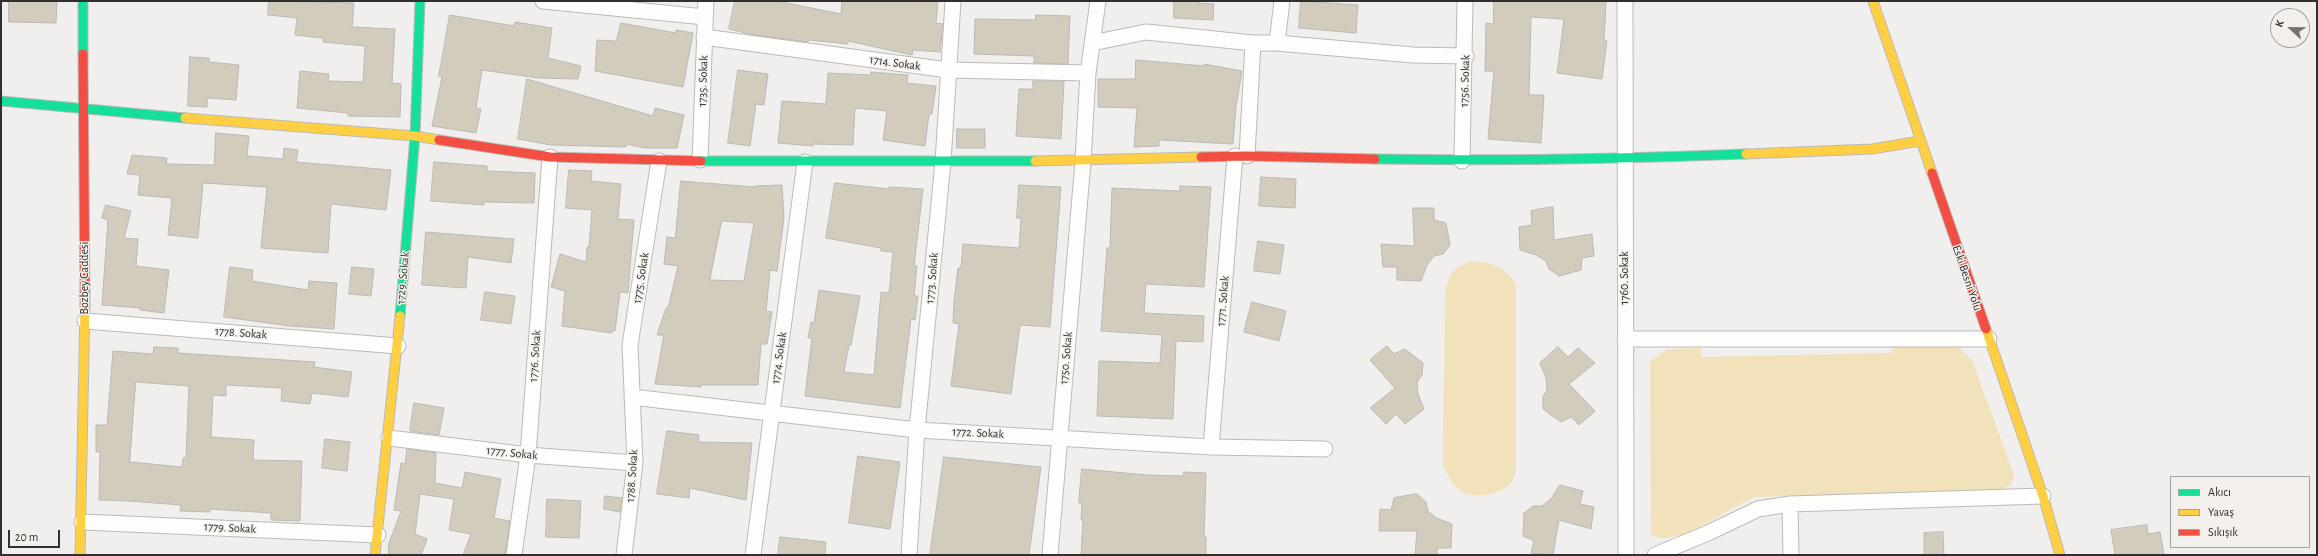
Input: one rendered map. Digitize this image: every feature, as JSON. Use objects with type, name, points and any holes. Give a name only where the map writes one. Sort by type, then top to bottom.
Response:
[{"type":"street","name":"Bozbey Caddesi","points":[[80,555],[82,522],[85,321],[83,1]]},
{"type":"street","name":"1729. Sokak","points":[[375,555],[398,346],[415,136],[420,1]]},
{"type":"street","points":[[543,1],[704,17]]},
{"type":"street","name":"1735. Sokak","points":[[700,160],[704,17],[706,1]]},
{"type":"street","name":"1773. Sokak","points":[[909,555],[917,430],[943,162],[952,1]]},
{"type":"street","name":"1750. Sokak","points":[[1050,555],[1083,161],[1088,73],[1098,1]]},
{"type":"street","points":[[1277,43],[1282,1]]},
{"type":"street","name":"1756. Sokak","points":[[1462,161],[1466,56],[1466,1]]},
{"type":"street","name":"1760. Sokak","points":[[1625,1],[1624,159],[1626,555]]},
{"type":"street","name":"Eski Besni Yolu","points":[[1873,1],[2043,496],[2060,555]]},
{"type":"street","points":[[1092,42],[1146,32],[1253,43],[1277,43],[1413,55],[1466,56]]},
{"type":"street","name":"1714. Sokak","points":[[704,38],[948,70],[1088,73]]},
{"type":"street","name":"1771. Sokak","points":[[1211,447],[1253,43]]},
{"type":"street","points":[[1,101],[83,110],[415,136],[550,157],[659,161],[1083,161],[1241,156],[1462,161],[1624,159],[1872,149],[1920,141]]},
{"type":"street","name":"1776. Sokak","points":[[514,555],[528,455],[550,157]]},
{"type":"street","name":"1775. Sokak","points":[[632,397],[630,345],[659,161]]},
{"type":"street","name":"1774. Sokak","points":[[753,555],[805,162]]},
{"type":"street","name":"1778. Sokak","points":[[85,321],[398,346]]},
{"type":"street","points":[[1625,339],[1988,339]]},
{"type":"street","name":"1772. Sokak","points":[[632,397],[917,430],[1059,437],[1211,447],[1326,449]]},
{"type":"street","name":"1788. Sokak","points":[[624,555],[635,463],[632,397]]},
{"type":"street","name":"1777. Sokak","points":[[389,438],[528,455],[635,463]]},
{"type":"street","points":[[1655,555],[1708,533],[1758,509],[1790,504],[2043,496]]},
{"type":"street","points":[[1790,504],[1791,555]]},
{"type":"street","name":"1779. Sokak","points":[[82,522],[378,535]]},
{"type":"shaded area","points":[[1472,261],[1485,262],[1497,266],[1507,273],[1516,285],[1516,468],[1512,482],[1509,485],[1499,491],[1486,495],[1472,495],[1458,489],[1450,480],[1443,466],[1445,291],[1451,275],[1457,268]]},
{"type":"shaded area","points":[[1891,345],[1958,347],[1972,360],[2014,475],[2011,485],[2002,490],[1754,497],[1686,534],[1659,538],[1651,534],[1650,362],[1667,349],[1701,348],[1702,357],[1892,353]]},
{"type":"building","points":[[9,1],[57,1],[56,23],[9,22]]},
{"type":"building","points":[[269,1],[354,3],[352,27],[395,29],[392,83],[401,84],[400,117],[348,116],[348,113],[297,108],[300,71],[329,74],[328,81],[363,82],[365,46],[323,42],[323,38],[295,35],[297,18],[268,15]]},
{"type":"building","points":[[735,1],[777,1],[841,14],[842,1],[938,1],[936,23],[943,24],[940,52],[913,50],[912,55],[848,41],[848,44],[809,40],[808,42],[754,35],[729,29]]},
{"type":"building","points":[[1174,1],[1199,1],[1198,3],[1214,4],[1213,20],[1174,18]]},
{"type":"building","points":[[1301,1],[1358,5],[1356,33],[1299,28]]},
{"type":"building","points":[[1494,1],[1606,1],[1604,41],[1607,41],[1602,79],[1557,73],[1564,19],[1531,17],[1529,95],[1544,95],[1541,143],[1488,139],[1494,71],[1485,71],[1486,23],[1493,24]]},
{"type":"building","points":[[450,15],[514,26],[515,22],[552,28],[548,58],[581,66],[578,79],[538,78],[482,70],[476,108],[481,109],[476,133],[432,126],[442,77],[439,76]]},
{"type":"building","points":[[1036,15],[1070,16],[1068,64],[1034,63],[1034,56],[974,54],[975,19],[1035,20]]},
{"type":"building","points":[[621,23],[676,33],[676,30],[693,33],[683,87],[595,71],[597,40],[616,41]]},
{"type":"building","points":[[190,57],[209,58],[209,62],[239,65],[236,100],[207,98],[207,107],[188,106]]},
{"type":"building","points":[[1136,60],[1204,66],[1204,64],[1242,71],[1236,106],[1233,144],[1159,140],[1159,146],[1134,147],[1137,108],[1098,107],[1098,79],[1135,79]]},
{"type":"building","points":[[738,70],[768,74],[764,105],[756,104],[750,146],[728,143]]},
{"type":"building","points":[[871,72],[908,75],[907,83],[936,86],[932,114],[929,114],[925,146],[883,140],[887,111],[855,108],[853,145],[814,144],[813,146],[778,143],[782,101],[826,104],[828,73],[871,75]]},
{"type":"building","points":[[527,79],[653,116],[655,108],[684,115],[677,148],[644,148],[627,144],[626,147],[551,145],[518,139]]},
{"type":"building","points":[[1033,81],[1064,81],[1061,139],[1016,136],[1019,89],[1033,89]]},
{"type":"building","points":[[957,129],[985,129],[985,148],[957,148]]},
{"type":"building","points":[[216,133],[249,136],[247,156],[283,159],[284,148],[298,150],[296,162],[391,170],[386,210],[331,204],[328,253],[261,248],[267,187],[203,183],[198,238],[168,235],[172,198],[138,195],[140,175],[127,174],[132,155],[167,158],[166,164],[214,165]]},
{"type":"building","points":[[434,162],[487,166],[487,171],[535,173],[534,203],[484,202],[484,205],[431,201]]},
{"type":"building","points":[[569,170],[592,171],[591,181],[621,184],[618,219],[634,220],[628,293],[620,292],[615,331],[612,330],[612,333],[562,326],[565,291],[551,287],[560,254],[586,262],[587,247],[589,247],[592,210],[566,208]]},
{"type":"building","points":[[1261,177],[1296,179],[1295,208],[1259,206]]},
{"type":"building","points":[[681,181],[754,187],[782,185],[784,218],[777,271],[770,270],[766,311],[772,312],[767,344],[761,344],[758,385],[701,385],[701,387],[655,384],[664,335],[657,335],[666,308],[668,308],[678,266],[664,264],[667,237],[675,238]],"holes":[[[722,221],[754,223],[744,281],[710,280]]]},
{"type":"building","points":[[835,183],[889,189],[889,187],[923,189],[914,266],[917,266],[914,296],[918,296],[915,320],[911,319],[900,408],[805,396],[812,338],[808,338],[811,322],[814,323],[819,290],[860,296],[851,345],[849,345],[844,372],[874,375],[881,292],[889,293],[893,252],[881,251],[881,248],[826,238]]},
{"type":"building","points":[[1019,185],[1061,187],[1050,327],[1020,325],[1011,394],[951,386],[959,324],[953,323],[954,301],[958,268],[961,268],[963,244],[1019,248],[1021,218],[1017,218]]},
{"type":"building","points":[[1180,186],[1211,187],[1204,287],[1146,284],[1144,313],[1204,316],[1203,342],[1176,341],[1173,419],[1097,416],[1099,361],[1160,363],[1162,335],[1101,331],[1107,248],[1110,248],[1112,188],[1180,191]]},
{"type":"building","points":[[106,205],[131,211],[124,238],[138,239],[136,266],[169,270],[164,313],[140,310],[140,308],[102,305],[108,220],[102,218]]},
{"type":"building","points":[[1553,207],[1554,240],[1592,234],[1594,256],[1582,258],[1581,270],[1559,276],[1549,269],[1546,261],[1536,255],[1520,250],[1519,227],[1532,225],[1531,211]]},
{"type":"building","points":[[1413,208],[1434,208],[1434,220],[1446,223],[1450,245],[1443,254],[1434,256],[1427,265],[1421,281],[1397,280],[1397,267],[1383,267],[1381,244],[1414,246]]},
{"type":"building","points":[[426,232],[514,239],[511,263],[468,257],[466,288],[422,285]]},
{"type":"building","points":[[1258,241],[1284,245],[1280,274],[1254,271]]},
{"type":"building","points":[[230,267],[253,270],[252,281],[308,290],[309,281],[337,283],[334,329],[290,326],[224,317]]},
{"type":"building","points":[[352,267],[374,269],[371,296],[349,294]]},
{"type":"building","points":[[485,292],[515,296],[511,324],[481,320]]},
{"type":"building","points":[[1252,302],[1286,311],[1279,341],[1244,332]]},
{"type":"building","points":[[1387,346],[1394,354],[1405,349],[1423,363],[1422,375],[1417,382],[1418,394],[1424,409],[1405,424],[1396,414],[1386,424],[1370,408],[1395,388],[1370,360]]},
{"type":"building","points":[[154,347],[178,348],[178,353],[315,362],[314,367],[352,372],[348,397],[312,393],[310,404],[281,401],[282,388],[226,385],[226,396],[213,395],[211,437],[254,440],[253,460],[302,461],[300,521],[271,520],[271,513],[210,509],[210,512],[180,511],[181,505],[99,500],[100,452],[96,452],[96,425],[107,425],[113,351],[153,354]],"holes":[[[136,382],[189,386],[186,458],[183,458],[182,467],[130,462]]]},
{"type":"building","points":[[1558,347],[1568,357],[1578,348],[1595,363],[1569,384],[1595,411],[1579,425],[1571,417],[1561,422],[1543,409],[1543,397],[1547,390],[1546,378],[1540,363]]},
{"type":"building","points":[[414,403],[444,408],[439,435],[410,431]]},
{"type":"building","points":[[667,431],[699,435],[698,442],[752,443],[746,500],[690,488],[689,498],[657,494]]},
{"type":"building","points":[[325,439],[350,442],[347,471],[322,468]]},
{"type":"building","points":[[407,449],[436,453],[435,483],[462,488],[465,472],[501,479],[494,518],[510,521],[505,555],[463,555],[471,534],[449,530],[454,499],[420,494],[415,534],[427,539],[421,555],[393,555],[388,553],[389,543],[401,511],[394,510],[401,463],[405,464]]},
{"type":"building","points":[[858,456],[900,462],[890,529],[849,523]]},
{"type":"building","points":[[944,457],[1041,467],[1029,555],[930,555]]},
{"type":"building","points":[[1082,469],[1147,475],[1183,476],[1184,472],[1206,473],[1204,537],[1206,537],[1206,555],[1081,555],[1083,520],[1081,520],[1082,503],[1079,503]]},
{"type":"building","points":[[1560,485],[1583,491],[1580,504],[1594,507],[1591,529],[1559,520],[1553,555],[1531,553],[1534,541],[1523,536],[1524,513],[1533,506],[1542,506],[1551,499]]},
{"type":"building","points":[[1417,494],[1426,502],[1428,511],[1436,518],[1452,524],[1451,548],[1437,548],[1437,555],[1415,555],[1417,531],[1379,531],[1380,509],[1391,510],[1394,498]]},
{"type":"building","points":[[605,496],[622,498],[620,512],[604,509]]},
{"type":"building","points":[[547,499],[581,501],[579,538],[546,537]]},
{"type":"building","points":[[2147,525],[2148,534],[2160,532],[2164,555],[2115,555],[2111,530]]},
{"type":"building","points":[[1943,532],[1944,555],[1924,555],[1924,533]]},
{"type":"building","points":[[780,537],[826,542],[825,555],[778,555]]},
{"type":"traffic: fast","points":[[83,1],[83,54]]},
{"type":"traffic: fast","points":[[400,316],[415,136],[420,1]]},
{"type":"traffic: fast","points":[[1,101],[185,118]]},
{"type":"traffic: fast","points":[[1375,159],[1560,159],[1746,154]]},
{"type":"traffic: fast","points":[[701,161],[1035,161]]},
{"type":"traffic: slow","points":[[1873,1],[1932,173]]},
{"type":"traffic: slow","points":[[185,118],[415,136],[439,140]]},
{"type":"traffic: slow","points":[[1746,154],[1872,149],[1920,141]]},
{"type":"traffic: slow","points":[[1035,161],[1201,157]]},
{"type":"traffic: slow","points":[[80,555],[85,305]]},
{"type":"traffic: slow","points":[[375,555],[400,316]]},
{"type":"traffic: slow","points":[[1986,329],[2043,496],[2060,555]]},
{"type":"traffic: jam","points":[[83,54],[85,305]]},
{"type":"traffic: jam","points":[[439,140],[550,157],[701,161]]},
{"type":"traffic: jam","points":[[1201,157],[1247,156],[1375,159]]},
{"type":"traffic: jam","points":[[1932,173],[1986,329]]}]
